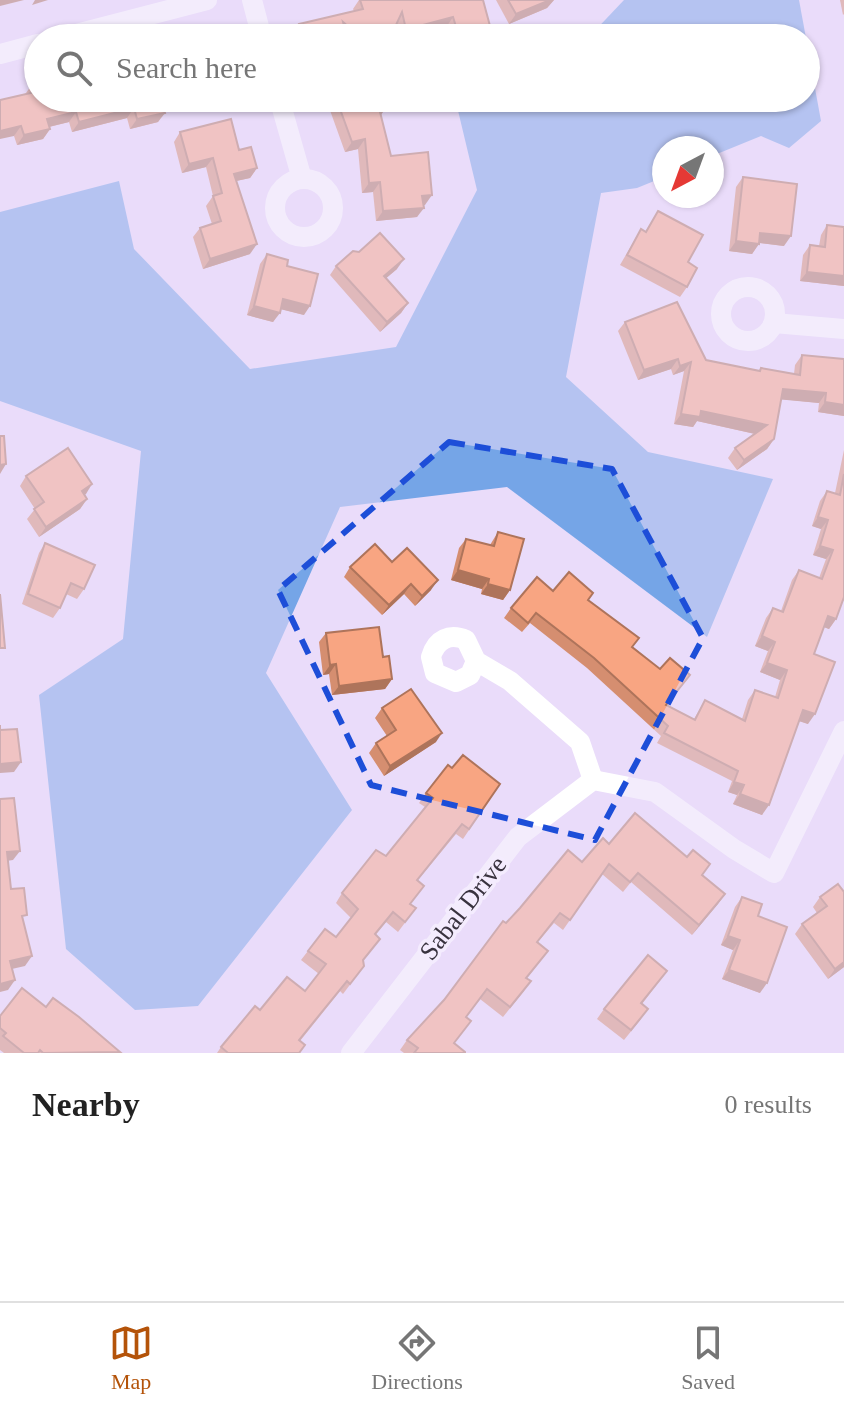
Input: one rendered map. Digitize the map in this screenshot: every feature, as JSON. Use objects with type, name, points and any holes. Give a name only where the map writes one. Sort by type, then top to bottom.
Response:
[{"type":"street","points":[[115,24],[207,0]]},
{"type":"street","points":[[252,0],[258,24]]},
{"type":"street","points":[[0,54],[24,48]]},
{"type":"street","points":[[283,112],[302,179]]},
{"type":"street","points":[[774,323],[844,329]]},
{"type":"street","points":[[476,661],[510,681],[580,742],[593,780],[655,792],[734,849],[774,873],[844,731]]},
{"type":"street","name":"Sabal Drive","points":[[351,1053],[518,837],[593,780]]},
{"type":"highlighted area","points":[[449,442],[612,469],[703,638],[595,840],[371,785],[278,590]]},
{"type":"water","points":[[624,0],[799,0],[803,24],[601,24]]},
{"type":"water","points":[[458,112],[819,112],[821,121],[789,148],[761,136],[724,151],[724,136],[652,136],[652,182],[637,188],[601,193],[566,377],[648,452],[773,479],[707,637],[507,487],[340,507],[266,673],[352,810],[198,1006],[135,1010],[66,949],[39,695],[123,639],[141,451],[0,401],[0,212],[119,181],[134,249],[250,369],[396,347],[477,190]]},
{"type":"building","points":[[360,0],[483,0],[489,24],[455,24],[453,17],[427,24],[405,24],[402,12],[396,24],[299,24],[363,9]]},
{"type":"building","points":[[508,0],[550,0],[516,14]]},
{"type":"building","points":[[24,95],[24,112],[76,112],[47,119],[50,129],[24,135],[21,126],[0,131],[0,100]]},
{"type":"building","points":[[76,112],[118,112],[79,122]]},
{"type":"building","points":[[135,112],[165,113],[137,119]]},
{"type":"building","points":[[341,112],[380,112],[391,156],[428,152],[432,195],[422,196],[424,208],[383,211],[380,182],[369,183],[365,139],[352,142]]},
{"type":"building","points":[[231,119],[239,150],[251,147],[257,168],[234,174],[257,244],[210,259],[200,228],[221,221],[213,196],[222,193],[213,158],[189,164],[180,132]]},
{"type":"building","points":[[743,177],[797,184],[791,236],[760,233],[759,244],[736,241]]},
{"type":"building","points":[[658,211],[703,235],[688,262],[697,268],[687,287],[627,255],[641,229],[646,232]]},
{"type":"building","points":[[827,225],[844,227],[844,276],[807,272],[810,245],[825,247]]},
{"type":"building","points":[[380,233],[404,259],[384,276],[408,303],[387,322],[336,266],[353,251],[359,252]]},
{"type":"building","points":[[267,254],[288,260],[287,266],[318,274],[310,306],[283,299],[280,313],[254,306]]},
{"type":"building","points":[[677,302],[706,360],[800,375],[802,355],[844,359],[844,405],[825,402],[826,393],[783,389],[774,439],[744,460],[735,448],[767,425],[701,411],[700,417],[681,414],[691,362],[680,366],[678,359],[644,370],[625,322]]},
{"type":"building","points":[[0,436],[4,436],[6,464],[0,465]]},
{"type":"building","points":[[68,448],[92,484],[82,491],[87,499],[46,527],[34,509],[44,502],[26,476]]},
{"type":"building","points":[[844,474],[844,597],[836,619],[828,616],[814,654],[835,662],[815,714],[803,710],[769,805],[740,794],[744,785],[734,782],[738,771],[664,733],[668,726],[594,658],[536,613],[528,623],[511,608],[537,577],[553,591],[569,572],[593,593],[588,600],[639,638],[632,647],[660,669],[670,658],[690,675],[666,705],[695,720],[705,700],[745,721],[755,690],[778,698],[787,670],[767,663],[775,642],[762,636],[773,608],[783,612],[799,570],[822,579],[833,550],[820,546],[828,520],[818,517],[827,491],[840,495]]},
{"type":"building","points":[[498,532],[524,539],[510,590],[488,584],[489,579],[458,570],[466,539],[494,546]]},
{"type":"building","points":[[45,543],[95,565],[84,589],[71,583],[60,608],[28,594]]},
{"type":"building","points":[[375,544],[392,562],[407,548],[438,580],[422,596],[411,584],[389,605],[350,567]]},
{"type":"building","points":[[0,594],[5,648],[0,648]]},
{"type":"building","points":[[379,627],[383,657],[389,656],[392,679],[339,686],[336,664],[330,665],[326,633]]},
{"type":"building","points":[[411,689],[442,733],[390,766],[376,743],[396,730],[382,708]]},
{"type":"building","points":[[17,729],[21,762],[0,764],[0,730]]},
{"type":"building","points":[[463,755],[500,784],[469,829],[462,824],[417,880],[424,886],[410,904],[416,908],[405,922],[393,912],[375,934],[380,939],[363,960],[364,966],[350,984],[347,981],[299,1040],[305,1045],[299,1053],[228,1053],[221,1047],[255,1006],[260,1010],[287,977],[305,991],[326,964],[308,951],[325,929],[336,937],[358,909],[342,893],[376,850],[386,856],[433,798],[426,793],[448,765],[452,768]]},
{"type":"building","points":[[14,798],[20,851],[7,852],[11,889],[24,888],[27,915],[22,916],[32,956],[10,961],[15,980],[0,984],[0,799]]},
{"type":"building","points":[[635,813],[687,857],[693,850],[710,864],[702,875],[725,894],[699,925],[638,873],[630,882],[609,864],[570,920],[560,913],[537,942],[548,951],[526,978],[531,981],[510,1007],[487,989],[466,1017],[471,1021],[454,1043],[465,1053],[414,1053],[418,1048],[407,1040],[444,1000],[503,921],[506,923],[520,908],[568,850],[582,862],[603,838],[609,844]]},
{"type":"building","points":[[838,884],[844,892],[844,962],[835,969],[802,924],[827,906],[820,897]]},
{"type":"building","points":[[742,897],[762,904],[758,916],[787,927],[767,983],[729,970],[740,940],[728,936]]},
{"type":"building","points":[[648,955],[667,971],[641,1003],[648,1009],[631,1030],[604,1009]]},
{"type":"building","points":[[22,988],[46,1007],[53,998],[120,1052],[43,1053],[40,1050],[38,1053],[24,1053],[3,1036],[6,1033],[0,1028],[0,1016]]}]
